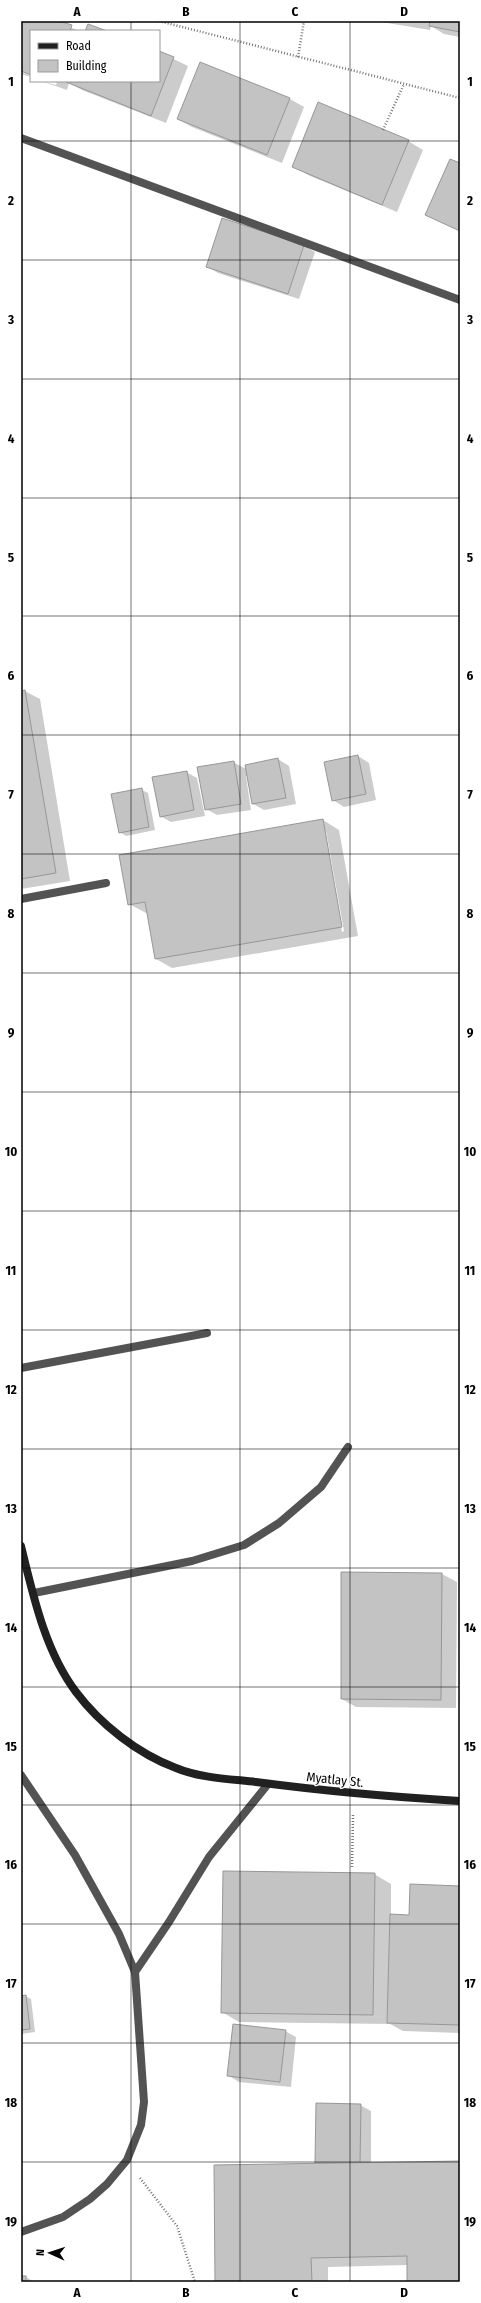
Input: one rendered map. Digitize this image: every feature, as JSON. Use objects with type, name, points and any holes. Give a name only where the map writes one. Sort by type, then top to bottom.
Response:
[{"type":"street","points":[[21,138],[460,300]]},
{"type":"street","points":[[21,899],[106,883]]},
{"type":"street","points":[[21,1368],[207,1333]]},
{"type":"street","points":[[34,1593],[192,1562],[244,1545],[279,1523],[321,1487],[348,1447]]},
{"type":"street","name":"Myatlay St.","points":[[21,1546],[48,1640],[76,1692],[98,1717],[125,1740],[151,1757],[176,1769],[209,1776],[354,1794],[460,1801]]},
{"type":"street","points":[[21,1775],[76,1855],[119,1934],[135,1972],[144,2102],[141,2125],[127,2160],[108,2184],[90,2199],[63,2217],[21,2232]]},
{"type":"street","points":[[135,1972],[169,1922],[209,1857],[268,1784]]},
{"type":"path","points":[[159,21],[460,98]]},
{"type":"path","points":[[298,57],[304,21]]},
{"type":"path","points":[[383,130],[404,84]]},
{"type":"path","points":[[352,1867],[354,1794]]},
{"type":"path","points":[[127,2160],[177,2226],[195,2282]]},
{"type":"building","points":[[21,21],[59,21],[72,25],[70,30],[30,30],[30,75],[21,71]]},
{"type":"building","points":[[430,21],[460,21],[460,32],[429,26]]},
{"type":"building","points":[[88,24],[104,30],[85,30]]},
{"type":"building","points":[[160,51],[174,57],[151,116],[66,82],[160,82]]},
{"type":"building","points":[[200,62],[290,98],[267,155],[177,119]]},
{"type":"building","points":[[318,102],[409,140],[382,205],[292,167]]},
{"type":"building","points":[[450,159],[460,163],[460,231],[425,215]]},
{"type":"building","points":[[222,218],[304,245],[288,294],[206,267]]},
{"type":"building","points":[[25,690],[56,873],[21,879],[21,691]]},
{"type":"building","points":[[358,755],[366,794],[332,801],[324,762]]},
{"type":"building","points":[[278,758],[286,798],[252,804],[245,765]]},
{"type":"building","points":[[234,761],[241,804],[205,810],[197,767]]},
{"type":"building","points":[[187,771],[194,810],[160,817],[152,777]]},
{"type":"building","points":[[142,788],[149,827],[119,833],[111,794]]},
{"type":"building","points":[[323,819],[342,927],[155,959],[145,902],[128,905],[119,855]]},
{"type":"building","points":[[341,1572],[442,1573],[441,1700],[341,1699]]},
{"type":"building","points":[[223,1871],[375,1873],[373,2015],[221,2013]]},
{"type":"building","points":[[410,1884],[460,1886],[460,2025],[387,2023],[390,1914],[409,1915]]},
{"type":"building","points":[[26,1995],[30,2029],[21,2030],[21,1996]]},
{"type":"building","points":[[233,2024],[286,2030],[280,2082],[227,2076]]},
{"type":"building","points":[[316,2103],[361,2104],[360,2163],[315,2163]]},
{"type":"building","points":[[460,2161],[460,2282],[407,2282],[407,2256],[311,2258],[312,2282],[215,2282],[214,2165]]},
{"type":"building","points":[[21,2276],[26,2276],[26,2282],[21,2282]]}]
